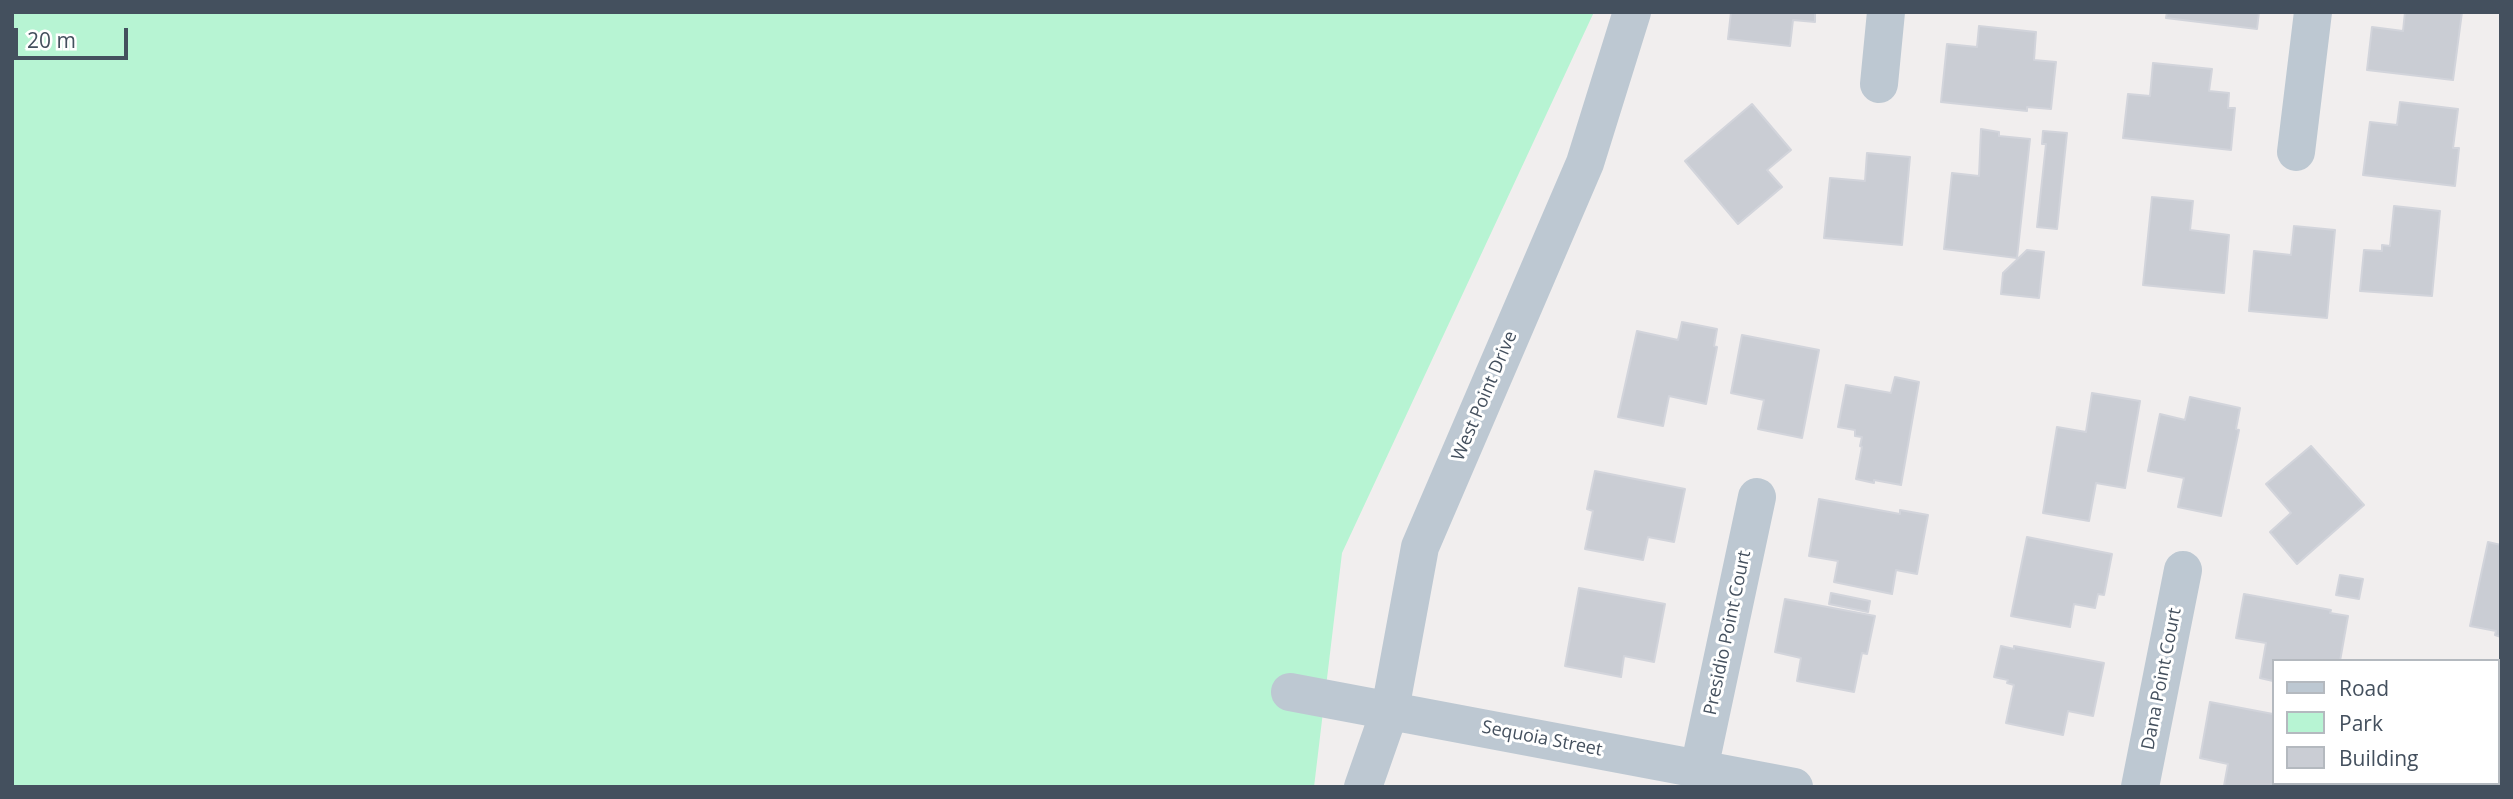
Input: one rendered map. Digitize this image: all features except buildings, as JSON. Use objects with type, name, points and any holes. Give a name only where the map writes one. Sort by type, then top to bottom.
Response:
[{"type":"street","name":"West Point Drive","points":[[1363,787],[1390,710],[1420,547],[1585,163],[1632,12]]},
{"type":"street","points":[[1880,84],[1886,12]]},
{"type":"street","points":[[2296,152],[2313,12]]},
{"type":"street","name":"Presidio Point Court","points":[[1699,769],[1757,497]]},
{"type":"street","name":"Dana Point Court","points":[[2140,787],[2183,570]]},
{"type":"street","name":"Sequoia Street","points":[[1290,692],[1794,787]]},
{"type":"green space","points":[[12,12],[1594,12],[1342,553],[1314,787],[12,787]]}]
